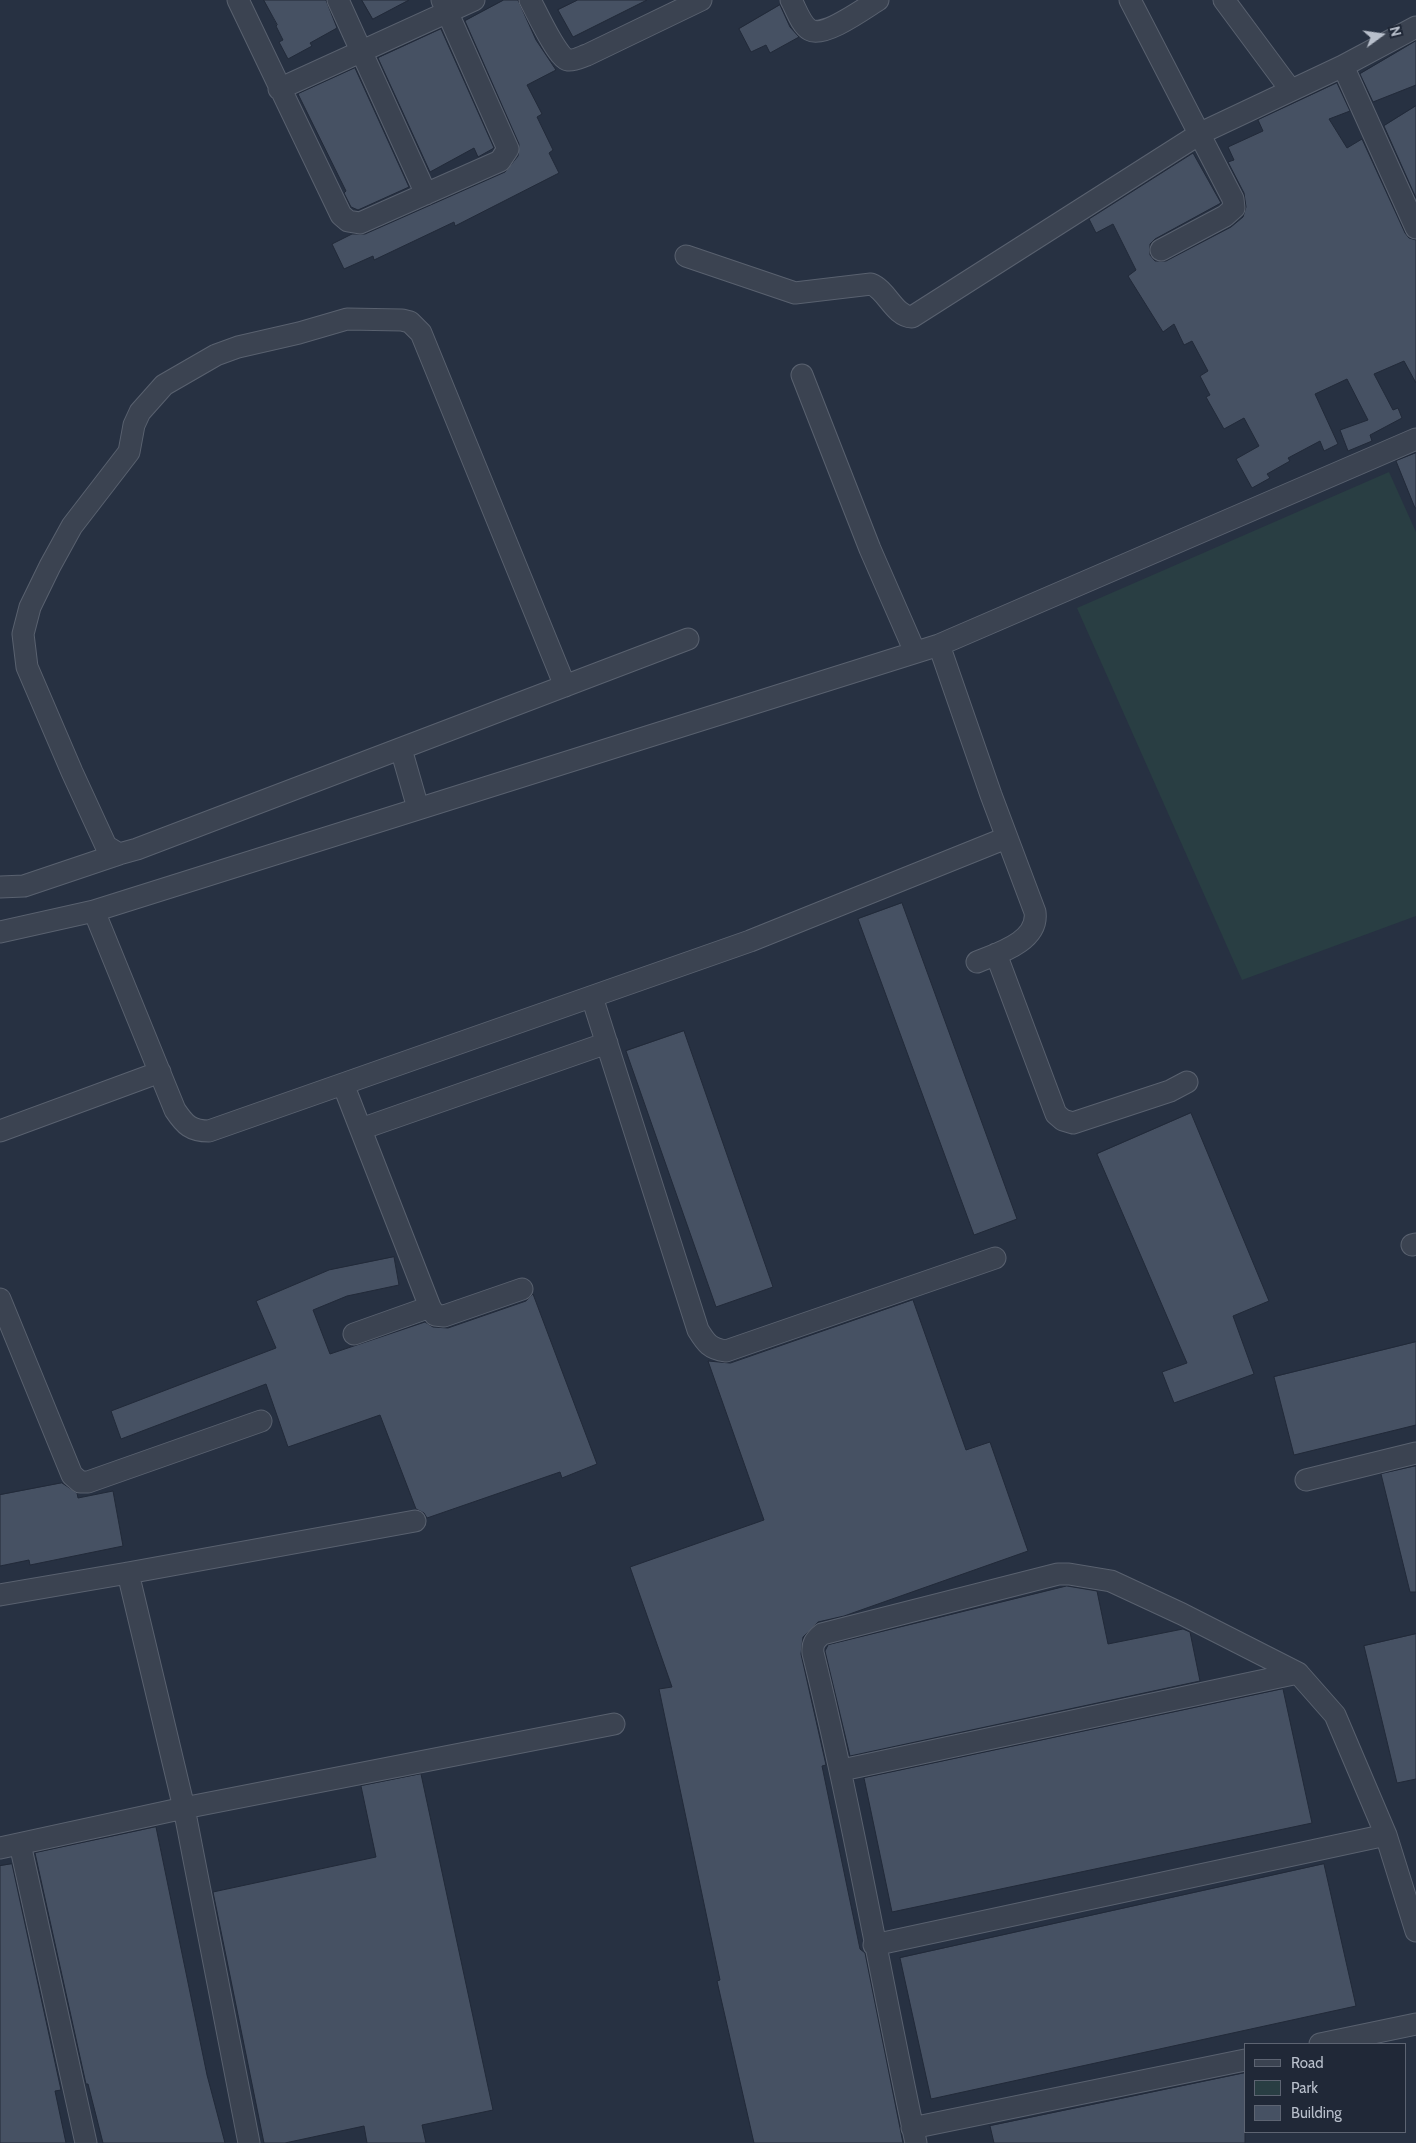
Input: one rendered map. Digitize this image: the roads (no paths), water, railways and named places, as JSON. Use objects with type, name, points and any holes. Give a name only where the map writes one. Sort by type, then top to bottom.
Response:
[{"type":"street","points":[[238,0],[341,215],[348,222],[360,222],[500,161],[508,149],[445,6]]},
{"type":"street","points":[[338,0],[426,194]]},
{"type":"street","points":[[279,89],[445,6],[474,0]]},
{"type":"street","points":[[530,0],[557,49],[564,59],[569,61],[587,55],[702,0]]},
{"type":"street","points":[[791,0],[810,30],[817,32],[833,27],[878,0]]},
{"type":"street","points":[[1130,0],[1201,133],[1233,199],[1234,208],[1225,216],[1161,250]]},
{"type":"street","points":[[1224,0],[1290,89]]},
{"type":"street","points":[[686,256],[795,293],[871,284],[879,287],[904,315],[912,317],[1201,133],[1290,89],[1343,66],[1416,26]]},
{"type":"street","points":[[1343,66],[1416,228]]},
{"type":"street","points":[[119,854],[106,846],[72,772],[27,666],[23,634],[30,607],[72,526],[129,452],[134,425],[140,412],[164,385],[188,369],[223,352],[347,319],[402,320],[416,327],[421,333],[437,371],[565,686]]},
{"type":"street","points":[[802,375],[870,549],[915,652]]},
{"type":"street","points":[[0,932],[94,911],[939,645],[1416,440]]},
{"type":"street","points":[[0,887],[24,886],[137,849],[688,639]]},
{"type":"street","points":[[939,645],[1006,838],[1035,912],[1036,922],[1033,929],[1010,948],[986,958],[1056,1114],[1063,1120],[1072,1123],[1089,1119],[1170,1091],[1187,1082]]},
{"type":"street","points":[[401,749],[418,808]]},
{"type":"street","points":[[94,911],[175,1110],[183,1123],[195,1131],[209,1131],[750,941],[1006,838]]},
{"type":"street","points":[[592,997],[698,1330],[707,1344],[715,1350],[726,1351],[995,1258]]},
{"type":"street","points":[[361,1129],[607,1042]]},
{"type":"street","points":[[0,1131],[160,1072]]},
{"type":"street","points":[[343,1084],[430,1307],[435,1315],[444,1316],[522,1289]]},
{"type":"street","points":[[0,1299],[72,1475],[80,1482],[88,1482],[261,1421]]},
{"type":"street","points":[[354,1334],[430,1307]]},
{"type":"street","points":[[1306,1480],[1416,1454]]},
{"type":"street","points":[[0,1595],[415,1521]]},
{"type":"street","points":[[128,1573],[184,1808],[249,2143]]},
{"type":"street","points":[[1244,2060],[914,2135],[874,1944],[842,1770],[813,1653],[812,1646],[816,1639],[832,1632],[1058,1574],[1070,1574],[1111,1581],[1182,1614],[1298,1673],[1335,1715],[1386,1835],[1416,1931]]},
{"type":"street","points":[[842,1770],[1298,1673]]},
{"type":"street","points":[[86,2143],[10,1846],[184,1808],[614,1724]]},
{"type":"street","points":[[874,1944],[1386,1835]]},
{"type":"street","points":[[1325,2043],[1416,2024]]}]
